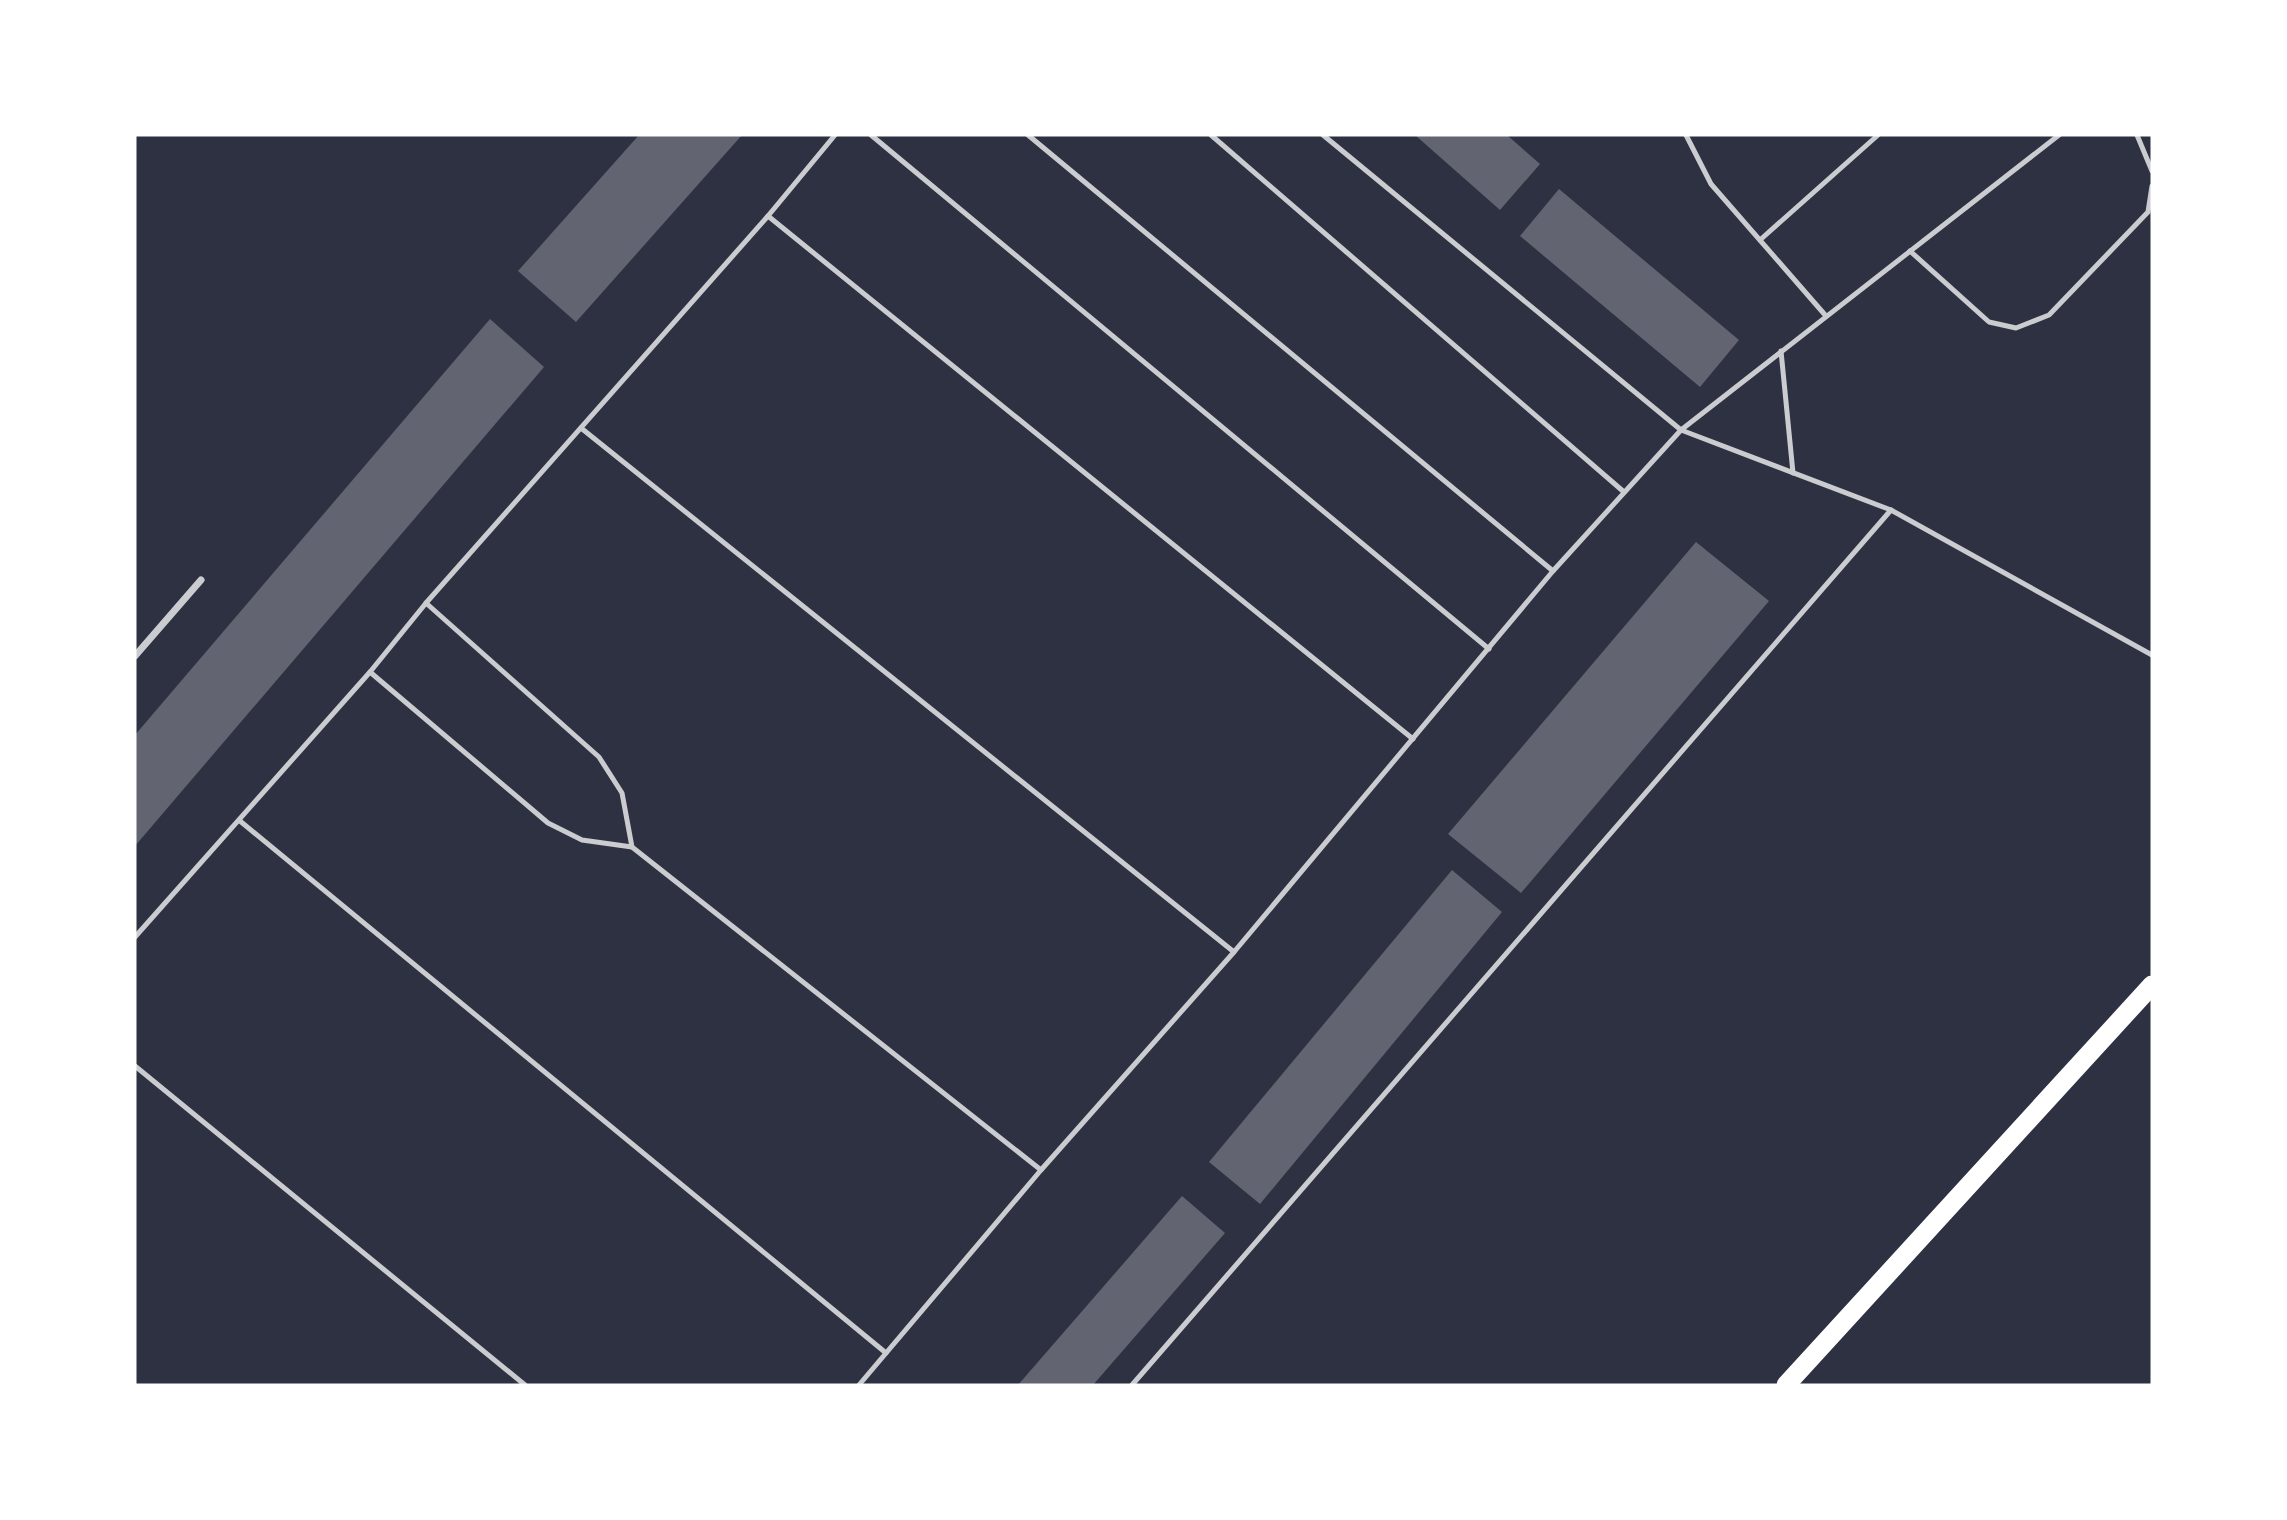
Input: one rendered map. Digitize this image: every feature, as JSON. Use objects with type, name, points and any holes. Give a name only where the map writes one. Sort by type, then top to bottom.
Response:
[{"type":"highway","points":[[1786,1385],[2152,985]]},
{"type":"street","points":[[135,656],[201,580]]},
{"type":"lane","points":[[135,937],[240,821],[370,672],[426,603],[768,216],[835,135]]},
{"type":"lane","points":[[871,135],[1489,649]]},
{"type":"lane","points":[[1028,135],[1553,571]]},
{"type":"lane","points":[[1211,135],[1624,492]]},
{"type":"lane","points":[[1323,135],[1681,430],[1891,510],[2119,634],[2152,656]]},
{"type":"lane","points":[[1686,135],[1711,184],[1826,316]]},
{"type":"lane","points":[[1760,240],[1878,135]]},
{"type":"lane","points":[[859,1385],[1041,1170],[1234,952],[1553,571],[1681,430],[2059,135]]},
{"type":"lane","points":[[2137,135],[2152,171]]},
{"type":"lane","points":[[1910,251],[1989,322],[2017,328],[2049,315],[2148,212],[2152,186]]},
{"type":"lane","points":[[768,216],[1413,739]]},
{"type":"lane","points":[[1782,351],[1793,473]]},
{"type":"lane","points":[[581,428],[1234,952]]},
{"type":"lane","points":[[1132,1385],[1891,510]]},
{"type":"lane","points":[[426,603],[599,757],[622,793],[632,847]]},
{"type":"lane","points":[[370,672],[548,823],[582,841],[632,847],[1041,1170]]},
{"type":"lane","points":[[240,821],[886,1353]]},
{"type":"lane","points":[[135,1066],[525,1385]]},
{"type":"building","points":[[639,135],[742,135],[576,322],[518,271]]},
{"type":"building","points":[[1415,135],[1507,135],[1540,164],[1500,210]]},
{"type":"building","points":[[1559,189],[1739,340],[1700,387],[1520,236]]},
{"type":"building","points":[[490,319],[544,367],[135,846],[135,735]]},
{"type":"building","points":[[1696,542],[1769,601],[1521,893],[1448,834]]},
{"type":"building","points":[[1452,870],[1502,912],[1260,1204],[1209,1162]]},
{"type":"building","points":[[1182,1196],[1225,1233],[1093,1385],[1018,1385]]}]
